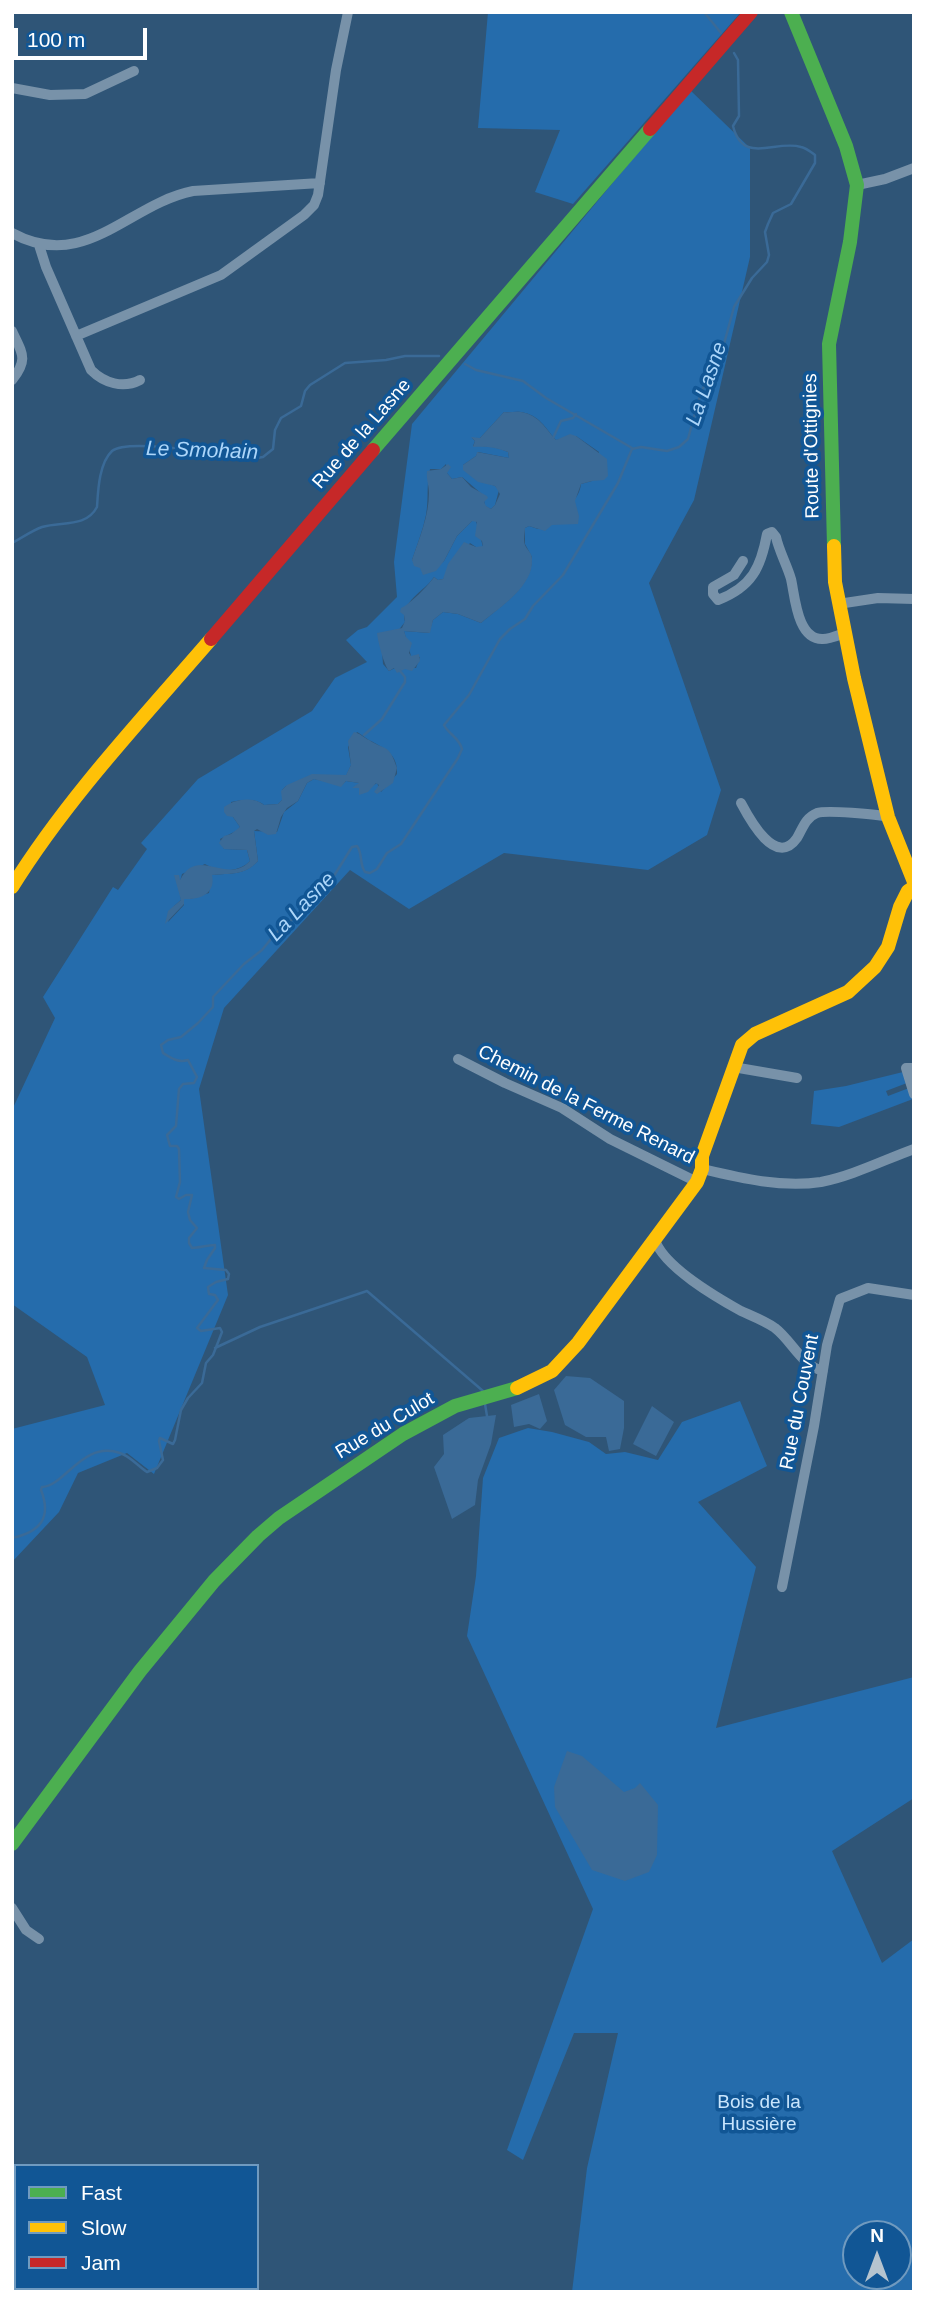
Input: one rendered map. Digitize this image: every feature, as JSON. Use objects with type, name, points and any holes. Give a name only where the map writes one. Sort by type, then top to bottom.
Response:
[{"type":"street","points":[[76,336],[221,275],[311,209],[318,195],[336,70],[348,12]]},
{"type":"street","name":"Rue de la Lasne","points":[[12,887],[42,839],[79,792],[751,12]]},
{"type":"street","name":"Route d'Ottignies","points":[[791,12],[846,146],[857,185],[850,242],[829,344],[834,566],[838,604],[888,817],[914,885]]},
{"type":"street","points":[[12,88],[50,95],[85,94],[134,71]]},
{"type":"street","points":[[857,185],[895,176],[914,167]]},
{"type":"street","points":[[12,233],[39,245],[94,239],[174,195],[192,191],[320,183]]},
{"type":"street","points":[[39,245],[84,357],[97,376],[127,385],[140,380]]},
{"type":"street","points":[[12,331],[24,359],[21,369],[12,380]]},
{"type":"street","points":[[743,561],[734,575],[713,587],[713,594],[719,600],[735,594],[753,575],[762,559],[767,534],[772,532],[791,578],[797,614],[806,628],[817,638],[823,639],[845,633]]},
{"type":"street","points":[[838,604],[878,597],[914,600]]},
{"type":"street","points":[[741,803],[751,822],[773,846],[784,849],[795,841],[807,819],[819,812],[888,817]]},
{"type":"street","points":[[914,885],[900,907],[888,947],[879,964],[848,992],[755,1034],[742,1045],[709,1132],[699,1175],[783,1183],[820,1182],[914,1149]]},
{"type":"street","name":"Chemin de la Ferme Renard","points":[[458,1059],[562,1108],[610,1139],[699,1175]]},
{"type":"street","points":[[733,1067],[797,1078]]},
{"type":"street","points":[[914,1068],[906,1068],[914,1094]]},
{"type":"street","name":"Rue du Culot","points":[[12,1844],[140,1671],[214,1581],[258,1536],[279,1518],[422,1422],[466,1402],[519,1387],[552,1371],[578,1343],[655,1240],[699,1175]]},
{"type":"street","points":[[655,1240],[667,1261],[723,1301],[776,1329],[802,1358],[823,1371]]},
{"type":"street","name":"Rue du Couvent","points":[[782,1587],[827,1345],[840,1299],[868,1288],[914,1295]]},
{"type":"street","points":[[12,1908],[26,1930],[39,1939]]},
{"type":"green space","points":[[488,12],[741,12],[573,204],[535,192],[560,130],[478,128]]},
{"type":"green space","points":[[690,90],[750,148],[750,257],[694,500],[649,583],[721,790],[707,835],[648,870],[504,853],[409,909],[350,870],[224,1008],[199,1089],[228,1295],[154,1474],[127,1453],[78,1473],[59,1512],[12,1562],[12,1429],[105,1405],[87,1357],[12,1304],[12,1110],[55,1018],[43,997],[113,887],[118,890],[147,849],[141,843],[198,779],[312,711],[335,678],[367,662],[346,640],[358,630],[367,627],[397,597],[394,562],[412,424]],"holes":[[[504,412],[533,416],[556,440],[576,436],[599,452],[592,481],[581,484],[576,498],[558,515],[538,529],[529,526],[525,528],[525,544],[532,557],[531,567],[522,586],[506,602],[481,623],[458,614],[443,612],[433,620],[429,633],[404,631],[411,656],[420,657],[416,668],[395,668],[389,671],[383,664],[382,651],[405,622],[404,615],[409,602],[434,577],[443,579],[470,543],[483,547],[476,521],[472,521],[457,536],[444,561],[429,572],[412,560],[426,515],[430,469],[441,469],[446,464],[447,473],[452,479],[462,477],[483,495],[485,506],[491,509],[495,505],[499,490],[463,465],[478,452],[509,458],[508,452],[500,449],[473,446],[475,441],[472,438],[480,438]],[[357,732],[393,757],[397,774],[381,792],[377,783],[359,794],[359,783],[346,781],[342,785],[314,779],[307,783],[298,801],[284,812],[277,832],[254,831],[258,861],[242,871],[212,875],[209,893],[190,899],[184,898],[184,905],[168,922],[174,906],[181,900],[179,885],[182,874],[205,864],[228,870],[240,868],[250,861],[247,850],[224,849],[220,839],[240,827],[233,817],[231,802],[248,800],[264,805],[278,804],[286,786],[327,775],[346,776],[351,765],[348,747]]]},
{"type":"green space","points":[[903,1072],[907,1083],[886,1091],[888,1096],[909,1088],[913,1099],[839,1127],[811,1124],[814,1091]]},
{"type":"green space","name":"Bois de la Hussière","points":[[740,1401],[767,1466],[698,1502],[756,1567],[716,1728],[914,1677],[914,1798],[832,1851],[882,1963],[914,1939],[914,2292],[572,2292],[587,2168],[618,2033],[574,2033],[523,2160],[507,2150],[593,1909],[467,1636],[476,1576],[483,1478],[499,1438],[528,1428],[589,1442],[606,1454],[625,1452],[658,1460],[682,1422]]},
{"type":"shaded area","points":[[504,412],[521,412],[533,416],[556,440],[570,434],[576,436],[607,459],[608,476],[604,480],[581,484],[575,501],[578,524],[552,525],[545,531],[529,526],[525,528],[524,543],[532,557],[531,569],[514,596],[481,623],[458,614],[443,612],[433,620],[430,633],[404,631],[412,643],[409,653],[411,656],[419,654],[420,661],[412,671],[405,669],[397,673],[394,668],[389,671],[381,653],[377,633],[402,628],[405,621],[400,612],[401,608],[419,594],[434,577],[443,579],[448,564],[464,542],[476,547],[483,546],[482,541],[475,536],[477,522],[472,521],[457,536],[436,571],[423,575],[420,568],[414,566],[412,560],[429,502],[427,471],[441,469],[448,464],[451,467],[447,473],[452,479],[462,477],[471,487],[487,496],[484,502],[491,509],[500,494],[495,486],[478,482],[463,470],[463,465],[476,456],[477,452],[509,458],[508,452],[504,450],[473,447],[475,441],[471,437],[480,438]]},
{"type":"shaded area","points":[[354,732],[389,751],[397,768],[393,783],[377,794],[374,792],[379,785],[376,783],[368,792],[359,795],[359,788],[352,788],[359,783],[346,781],[341,787],[314,779],[307,783],[298,801],[287,808],[281,817],[276,834],[268,835],[257,829],[254,831],[258,861],[253,866],[231,874],[212,875],[209,891],[201,897],[184,899],[184,904],[165,924],[168,911],[181,900],[174,875],[179,875],[180,880],[187,870],[195,866],[231,870],[241,868],[250,861],[247,850],[224,849],[219,843],[224,836],[240,827],[233,817],[227,816],[224,807],[244,800],[255,800],[264,805],[278,804],[282,800],[281,791],[287,785],[312,774],[346,775],[351,765],[348,741]]},
{"type":"shaded area","points":[[566,1376],[590,1378],[624,1401],[624,1428],[620,1449],[609,1451],[606,1437],[586,1437],[565,1425],[554,1390]]},
{"type":"shaded area","points":[[539,1394],[547,1421],[540,1429],[529,1424],[514,1427],[511,1405]]},
{"type":"shaded area","points":[[652,1406],[674,1422],[656,1456],[633,1444]]},
{"type":"shaded area","points":[[496,1415],[491,1444],[478,1480],[475,1505],[452,1519],[434,1467],[444,1454],[443,1435],[469,1418]]},
{"type":"shaded area","points":[[567,1751],[582,1756],[624,1792],[640,1783],[658,1805],[657,1855],[649,1872],[625,1881],[592,1870],[555,1807],[554,1787]]},
{"type":"waterway","name":"La Lasne","points":[[704,12],[721,33]]},
{"type":"waterway","name":"La Lasne","points":[[12,1538],[30,1532],[41,1522],[45,1508],[42,1487],[50,1485],[95,1453],[120,1453],[147,1472],[157,1468],[163,1460],[160,1438],[173,1444],[181,1410],[202,1383],[206,1363],[213,1355],[222,1332],[220,1328],[201,1331],[197,1328],[218,1300],[215,1295],[209,1294],[208,1287],[228,1279],[229,1274],[226,1270],[204,1268],[215,1245],[192,1248],[189,1243],[189,1238],[197,1228],[190,1220],[188,1212],[192,1195],[179,1199],[176,1197],[180,1182],[179,1149],[177,1146],[170,1146],[167,1135],[176,1126],[179,1089],[183,1084],[194,1083],[197,1077],[188,1060],[169,1057],[163,1053],[161,1045],[181,1037],[198,1023],[213,1007],[213,997],[332,879],[352,847],[357,846],[363,869],[370,873],[377,869],[387,853],[401,844],[462,749],[444,725],[469,695],[500,639],[525,619],[533,606],[563,575],[618,483],[632,449],[641,447],[667,451],[679,447],[688,439],[698,402],[711,367],[724,344],[734,307],[752,278],[767,262],[769,255],[765,232],[773,213],[791,204],[815,163],[815,155],[803,148],[791,145],[752,148],[744,145],[738,138],[733,126],[739,116],[738,60],[734,53]]},
{"type":"waterway","name":"Le Smohain","points":[[12,543],[42,527],[80,521],[92,514],[97,507],[104,463],[112,451],[137,446],[201,451],[251,459],[263,457],[273,449],[275,430],[281,418],[301,406],[305,391],[310,385],[345,363],[405,356],[439,356]]},
{"type":"waterway","name":"Le Smohain","points":[[465,364],[476,370],[523,381],[546,398],[632,448]]},
{"type":"waterway","points":[[553,438],[561,421],[573,418],[576,414]]},
{"type":"waterway","points":[[364,735],[382,719],[405,682],[400,671]]},
{"type":"waterway","points":[[215,1348],[260,1327],[367,1291],[483,1391]]},
{"type":"waterway","points":[[485,1404],[487,1416]]},
{"type":"traffic: fast","points":[[791,12],[846,146],[857,185],[850,242],[829,344],[834,546]]},
{"type":"traffic: fast","points":[[373,450],[650,129]]},
{"type":"traffic: fast","points":[[12,1844],[140,1671],[214,1581],[258,1536],[279,1518],[403,1434],[455,1406],[517,1388]]},
{"type":"traffic: slow","points":[[834,546],[835,582],[854,678],[888,817],[914,882]]},
{"type":"traffic: slow","points":[[12,887],[81,790],[211,639]]},
{"type":"traffic: slow","points":[[517,1388],[552,1371],[578,1343],[697,1182],[702,1169],[702,1156],[742,1045],[755,1034],[848,992],[875,967],[888,947],[900,907],[908,891],[914,887]]},
{"type":"traffic: jam","points":[[650,129],[751,12]]},
{"type":"traffic: jam","points":[[211,639],[373,450]]}]
